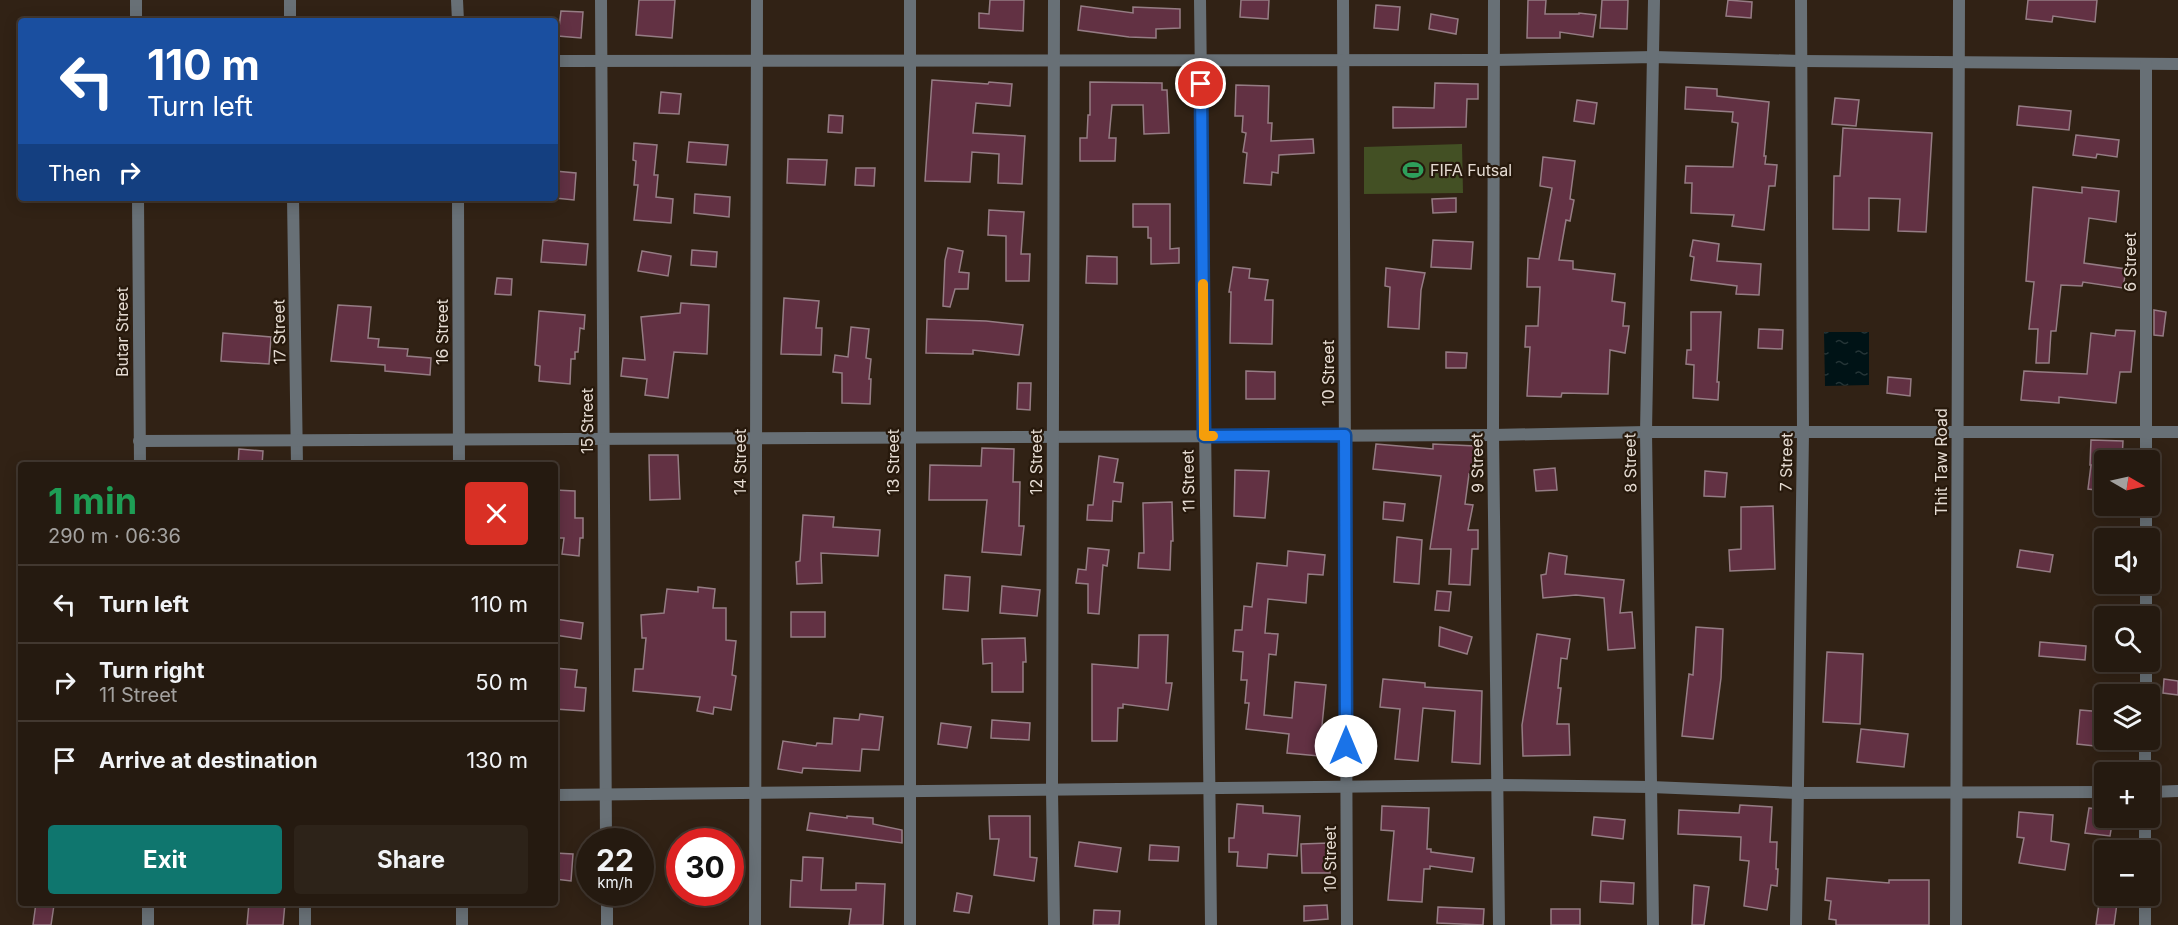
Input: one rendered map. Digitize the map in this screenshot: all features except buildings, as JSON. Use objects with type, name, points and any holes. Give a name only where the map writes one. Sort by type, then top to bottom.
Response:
[{"type":"street","points":[[136,0],[136,18]]},
{"type":"street","points":[[290,0],[290,18]]},
{"type":"street","points":[[457,0],[458,18]]},
{"type":"street","name":"15 Street","points":[[601,0],[606,828]]},
{"type":"street","name":"14 Street","points":[[755,925],[757,0]]},
{"type":"street","name":"13 Street","points":[[909,0],[909,925]]},
{"type":"street","name":"12 Street","points":[[1054,0],[1052,790],[1054,925]]},
{"type":"street","name":"11 Street","points":[[1200,0],[1211,925]]},
{"type":"street","name":"10 Street","points":[[1343,0],[1347,925]]},
{"type":"street","name":"9 Street","points":[[1494,0],[1493,435],[1499,925]]},
{"type":"street","name":"8 Street","points":[[1653,925],[1646,432],[1654,0]]},
{"type":"street","name":"7 Street","points":[[1796,925],[1803,434],[1801,0]]},
{"type":"street","name":"Thit Taw Road","points":[[1956,925],[1959,0]]},
{"type":"street","points":[[558,61],[1494,60],[1654,57],[1802,61],[2178,64]]},
{"type":"street","name":"6 Street","points":[[2146,64],[2146,450]]},
{"type":"street","name":"Butar Street","points":[[138,201],[140,462]]},
{"type":"street","name":"17 Street","points":[[293,201],[297,462]]},
{"type":"street","name":"16 Street","points":[[458,201],[459,462]]},
{"type":"street","points":[[139,441],[1493,435],[1646,432],[1803,434],[2178,432]]},
{"type":"street","points":[[558,795],[1499,785],[1651,787],[1797,793],[2094,792]]},
{"type":"street","points":[[2160,792],[2178,791]]},
{"type":"street","points":[[148,906],[148,925]]},
{"type":"street","points":[[305,906],[305,925]]},
{"type":"street","points":[[462,906],[462,925]]},
{"type":"street","points":[[607,906],[607,925]]},
{"type":"street","points":[[2145,906],[2145,925]]},
{"type":"green space","name":"FIFA Futsal","points":[[1462,144],[1463,193],[1364,194],[1364,147]]},
{"type":"water","points":[[1824,332],[1869,332],[1869,385],[1825,386]]},
{"type":"slow traffic","points":[[1203,284],[1204,436],[1213,436]]},
{"type":"place","name":"FIFA Futsal","points":[[1413,170]]},
{"type":"route","points":[[1201,84],[1204,436],[1345,435],[1346,746]]}]
